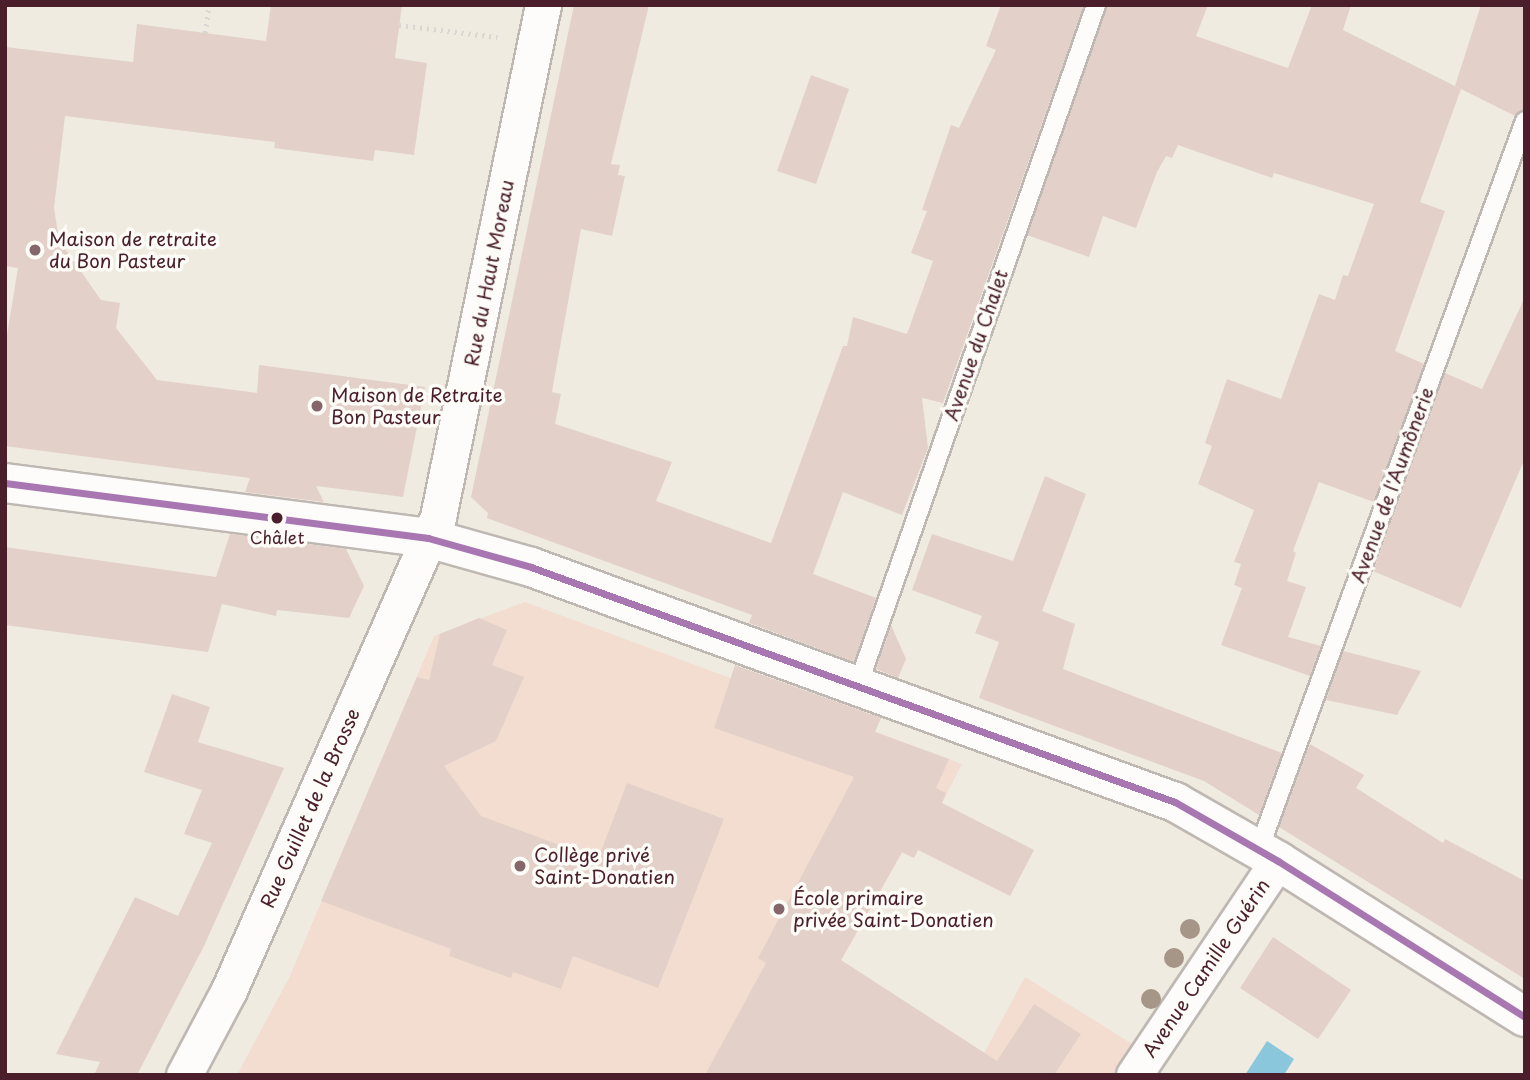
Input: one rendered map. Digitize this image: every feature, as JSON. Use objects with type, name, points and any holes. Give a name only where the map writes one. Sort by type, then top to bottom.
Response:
[{"type":"street","name":"Rue du Haut Moreau","points":[[428,538],[438,517],[464,397],[543,5]]},
{"type":"street","points":[[5,483],[428,538],[531,567],[1175,802],[1268,855],[1525,1017]]},
{"type":"street","name":"Rue Guillet de la Brosse","points":[[184,1075],[229,990],[428,538]]},
{"type":"street","name":"Avenue Camille Guérin","points":[[1134,1075],[1268,855]]},
{"type":"lane","name":"Avenue du Chalet","points":[[859,685],[1096,5]]},
{"type":"lane","name":"Avenue de l'Aumônerie","points":[[1268,855],[1525,121]]},
{"type":"path","points":[[205,33],[209,5]]},
{"type":"path","points":[[399,25],[536,42]]},
{"type":"shaded area","name":"Collège privé Saint-Donatien","points":[[525,602],[962,764],[914,858],[902,853],[841,961],[984,1053],[1025,977],[1137,1047],[1118,1075],[237,1075],[289,978],[434,636]]},
{"type":"water","points":[[1267,1041],[1294,1059],[1284,1075],[1245,1075]]},
{"type":"building","name":"Maison de retraite du Bon Pasteur","points":[[271,5],[402,5],[395,58],[427,63],[414,155],[375,150],[373,161],[274,148],[275,142],[65,116],[54,208],[59,240],[101,300],[120,303],[116,328],[157,380],[257,393],[259,365],[425,387],[403,497],[316,486],[324,502],[245,492],[250,478],[5,446],[5,347],[18,268],[5,266],[5,47],[133,62],[137,24],[266,41]]},
{"type":"building","points":[[574,5],[649,5],[611,164],[620,165],[618,175],[625,176],[612,236],[581,229],[552,392],[561,394],[555,424],[672,462],[656,501],[771,543],[843,346],[847,346],[853,317],[907,334],[933,261],[911,253],[927,211],[922,210],[951,125],[959,128],[996,50],[986,46],[1001,5],[1084,5],[943,403],[922,398],[928,448],[902,515],[843,492],[813,574],[876,598],[854,662],[749,623],[752,615],[487,518],[488,513],[471,497]]},
{"type":"building","points":[[1107,5],[1208,5],[1196,36],[1288,68],[1312,5],[1351,5],[1343,30],[1461,89],[1420,202],[1445,211],[1395,351],[1424,364],[1374,502],[1319,482],[1293,551],[1296,553],[1287,581],[1306,587],[1288,637],[1321,646],[1310,676],[1221,645],[1242,588],[1234,585],[1241,564],[1234,562],[1254,510],[1198,484],[1212,446],[1205,443],[1227,379],[1281,399],[1319,294],[1335,300],[1343,275],[1348,276],[1374,204],[1274,173],[1272,178],[1178,145],[1172,158],[1166,156],[1157,172],[1136,228],[1103,216],[1089,257],[1027,235]]},
{"type":"building","points":[[1481,5],[1525,5],[1525,110],[1515,116],[1455,86]]},
{"type":"building","points":[[811,75],[849,89],[816,184],[777,171]]},
{"type":"building","points":[[1525,297],[1525,458],[1461,608],[1373,571],[1445,373],[1482,389]]},
{"type":"building","points":[[1045,476],[1086,494],[1042,611],[1075,624],[1063,669],[1282,753],[1259,815],[1204,781],[979,698],[999,642],[975,633],[982,616],[912,590],[932,534],[1013,561]]},
{"type":"building","points":[[230,534],[346,549],[364,586],[349,618],[277,610],[276,616],[222,604],[208,652],[5,625],[5,547],[216,577]]},
{"type":"building","points":[[479,618],[507,630],[492,665],[524,677],[496,741],[444,766],[481,816],[598,859],[627,783],[724,819],[658,988],[573,956],[561,989],[513,972],[511,978],[449,956],[451,949],[321,901],[417,677],[429,680],[440,634]]},
{"type":"building","points":[[891,625],[906,659],[898,678],[876,669]]},
{"type":"building","points":[[1343,651],[1421,671],[1397,715],[1326,700]]},
{"type":"building","points":[[735,665],[881,718],[875,732],[949,759],[936,788],[946,793],[942,803],[1034,850],[1010,896],[918,850],[914,858],[902,852],[841,960],[997,1061],[1034,1004],[1081,1034],[1054,1075],[705,1075],[766,963],[758,958],[854,777],[714,728]]},
{"type":"building","points":[[172,694],[210,707],[198,742],[284,768],[204,946],[137,1075],[94,1075],[100,1062],[56,1054],[135,897],[178,916],[212,843],[184,834],[202,790],[144,772]]},
{"type":"building","points":[[1310,744],[1364,775],[1356,788],[1443,843],[1445,839],[1525,881],[1525,979],[1279,827]]},
{"type":"building","points":[[1273,937],[1351,990],[1318,1039],[1240,988]]},
{"type":"transit line","points":[[5,483],[428,538],[531,567],[1175,802],[1278,861],[1525,1017]]},
{"type":"place","name":"Maison de retraite du Bon Pasteur","points":[[35,250]]},
{"type":"place","name":"Maison de Retraite Bon Pasteur","points":[[317,406]]},
{"type":"place","name":"Châlet","points":[[277,518]]},
{"type":"place","name":"Collège privé Saint-Donatien","points":[[520,866]]},
{"type":"place","name":"École primaire privée Saint-Donatien","points":[[779,909]]}]
